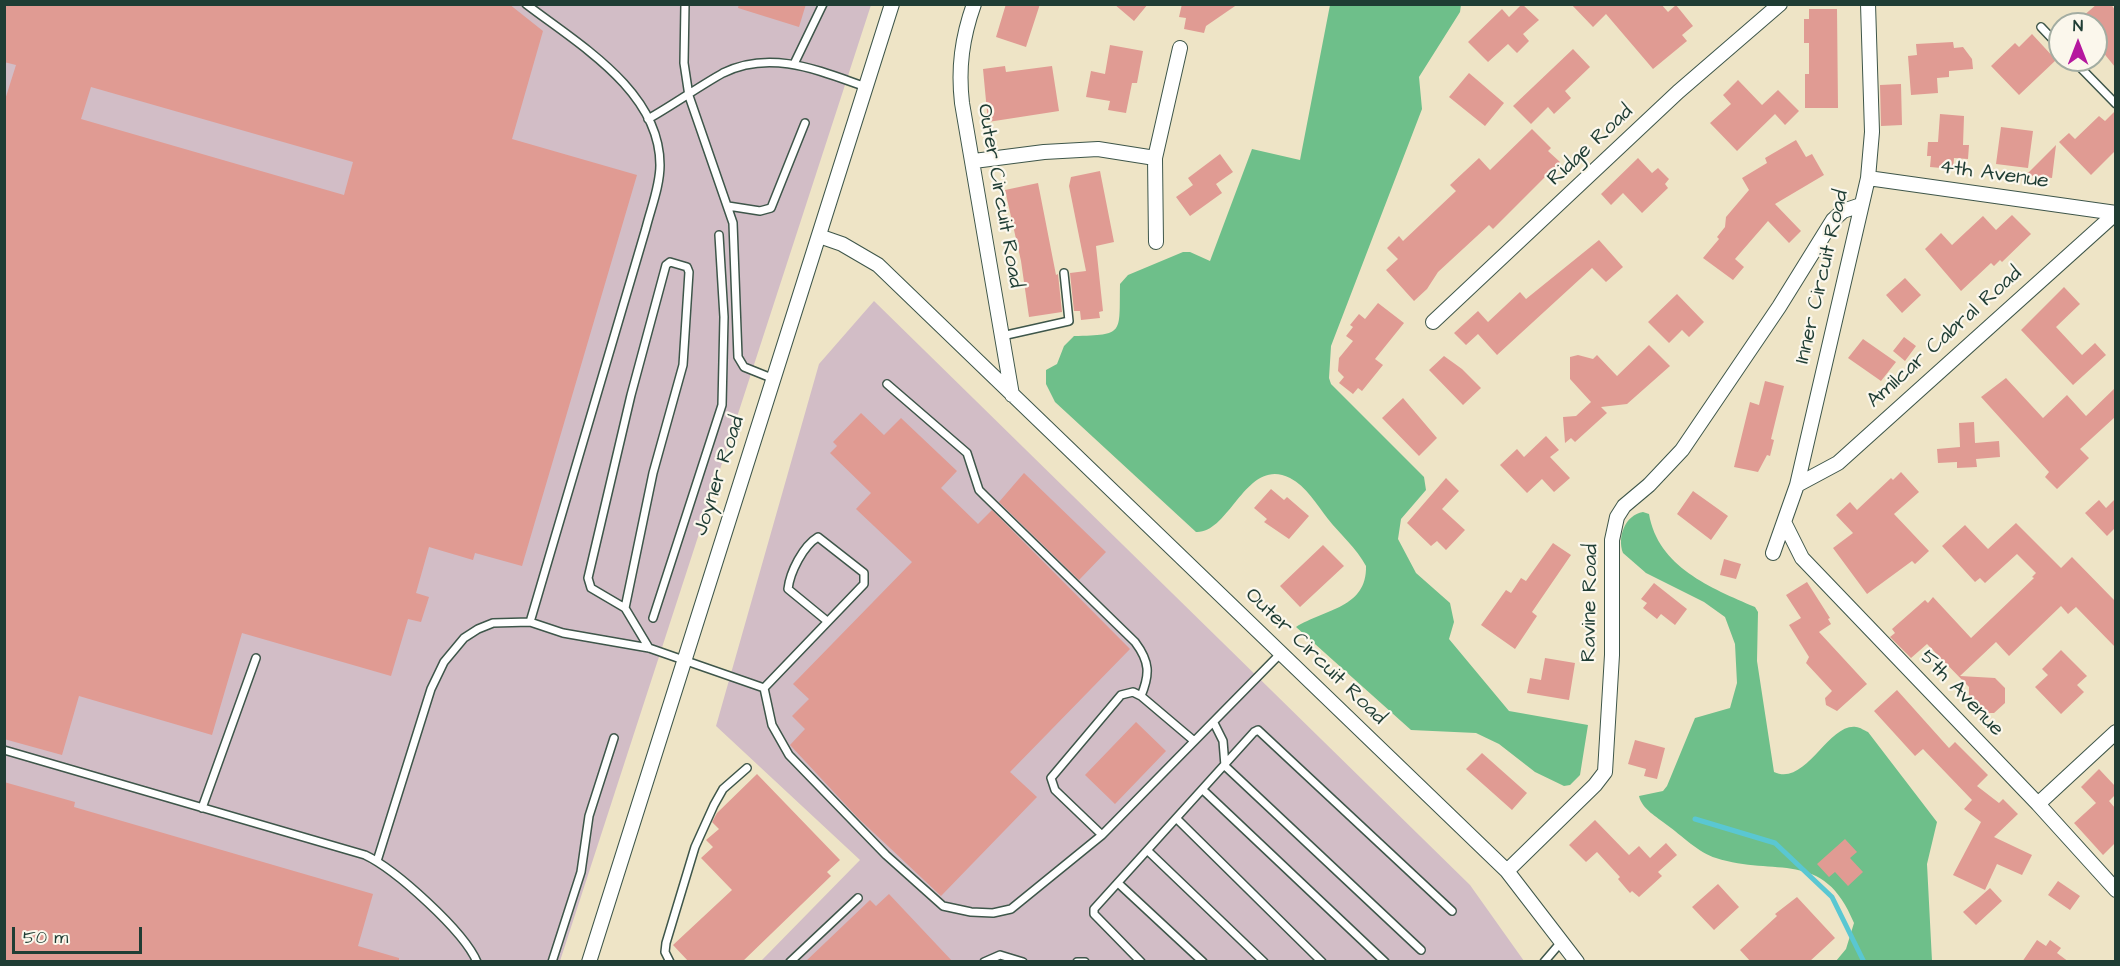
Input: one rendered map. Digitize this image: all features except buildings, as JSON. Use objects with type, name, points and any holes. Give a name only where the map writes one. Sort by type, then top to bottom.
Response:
[{"type":"street","name":"Joyner Road","points":[[589,962],[892,4]]},
{"type":"street","name":"Outer Circuit Road","points":[[974,4],[958,70],[1012,395]]},
{"type":"street","name":"Ridge Road","points":[[1433,322],[1678,92],[1780,4]]},
{"type":"street","name":"Inner Circuit Road","points":[[1773,553],[1797,485],[1868,178],[1872,132],[1868,4]]},
{"type":"street","points":[[1155,242],[1155,158],[1180,48]]},
{"type":"street","points":[[974,161],[1044,152],[1098,149],[1155,158]]},
{"type":"street","name":"4th Avenue","points":[[1868,178],[2115,213]]},
{"type":"street","name":"Ravine Road","points":[[1507,871],[1595,785],[1605,772],[1612,656],[1612,540],[1617,517],[1624,506],[1649,485],[1682,450],[1779,307],[1833,220],[1842,211],[1861,205]]},
{"type":"street","name":"Amilcar Cabral Road","points":[[1797,485],[1839,463],[2115,213]]},
{"type":"street","name":"Outer Circuit Road","points":[[819,236],[842,244],[878,265],[1507,871],[1577,962]]},
{"type":"street","name":"5th Avenue","points":[[1784,522],[1802,558],[2038,804],[2115,890]]},
{"type":"street","points":[[2038,804],[2115,732]]},
{"type":"lane","points":[[526,4],[609,68],[648,119],[658,146],[660,176],[530,622]]},
{"type":"lane","points":[[685,4],[684,63],[689,96],[728,206],[736,238],[738,357],[744,367],[774,379]]},
{"type":"lane","points":[[794,64],[823,4]]},
{"type":"lane","points":[[2041,27],[2048,34]]},
{"type":"lane","points":[[648,119],[724,73],[742,66],[777,62],[794,64],[866,87]]},
{"type":"lane","points":[[2084,72],[2115,104]]},
{"type":"lane","points":[[728,206],[760,211],[771,208],[805,123]]},
{"type":"lane","points":[[653,618],[722,405],[724,317],[719,235]]},
{"type":"lane","points":[[626,608],[653,473],[683,365],[689,272],[687,267],[670,262],[666,265],[631,395],[588,578],[591,588],[626,608],[649,648]]},
{"type":"lane","points":[[1002,336],[1069,321],[1064,273]]},
{"type":"lane","points":[[887,384],[967,453],[979,490],[1144,653],[1149,670],[1141,696]]},
{"type":"lane","points":[[764,687],[864,584],[866,578],[858,567],[818,537],[807,547],[798,562],[788,589],[827,621]]},
{"type":"lane","points":[[377,861],[413,743],[444,662],[465,638],[478,628],[493,623],[530,622],[563,633],[649,648],[764,687]]},
{"type":"lane","points":[[764,687],[772,725],[777,738],[789,755],[886,855],[943,906],[971,912],[993,913],[1011,909],[1102,835],[1281,653]]},
{"type":"lane","points":[[202,808],[256,658]]},
{"type":"lane","points":[[1102,835],[1055,790],[1051,778],[1121,695],[1133,692],[1141,696],[1193,740]]},
{"type":"lane","points":[[1214,723],[1223,741],[1225,766],[1421,950]]},
{"type":"lane","points":[[1141,962],[1094,914],[1094,909],[1254,732],[1262,731],[1452,911]]},
{"type":"lane","points":[[552,962],[581,872],[589,816],[614,738]]},
{"type":"lane","points":[[4,750],[365,855],[387,866],[465,941],[477,962]]},
{"type":"lane","points":[[670,962],[665,952],[666,943],[695,847],[723,789],[747,768]]},
{"type":"lane","points":[[1203,790],[1385,962]]},
{"type":"lane","points":[[1177,819],[1322,962]]},
{"type":"lane","points":[[1148,850],[1264,962]]},
{"type":"lane","points":[[1118,883],[1203,962]]},
{"type":"lane","points":[[790,962],[858,898]]},
{"type":"lane","points":[[1544,962],[1562,941]]},
{"type":"lane","points":[[984,962],[1000,955],[1023,962]]},
{"type":"lane","points":[[1077,962],[1085,962]]},
{"type":"shaded area","points":[[5,5],[871,5],[560,961],[5,962]]},
{"type":"shaded area","points":[[874,301],[1470,885],[1524,961],[761,961],[860,860],[716,726],[819,364]]},
{"type":"green space","points":[[1330,5],[1461,5],[1460,12],[1419,77],[1422,109],[1331,346],[1329,378],[1331,384],[1424,477],[1426,490],[1401,519],[1398,539],[1416,573],[1450,603],[1454,622],[1449,639],[1509,711],[1588,725],[1580,775],[1570,785],[1564,786],[1535,772],[1499,744],[1476,733],[1411,730],[1296,627],[1352,599],[1360,591],[1366,566],[1311,496],[1296,481],[1275,474],[1262,477],[1250,486],[1219,521],[1208,529],[1196,532],[1055,402],[1046,384],[1046,370],[1057,364],[1064,346],[1074,336],[1103,334],[1116,328],[1120,313],[1120,284],[1128,275],[1183,252],[1190,252],[1210,261],[1252,149],[1300,160]]},
{"type":"green space","points":[[1643,512],[1649,514],[1654,532],[1663,548],[1675,562],[1704,583],[1755,607],[1758,612],[1757,661],[1774,772],[1786,774],[1796,771],[1836,734],[1846,728],[1856,727],[1868,732],[1937,822],[1927,864],[1932,961],[1836,961],[1846,949],[1854,923],[1842,899],[1828,884],[1813,874],[1738,863],[1710,856],[1643,805],[1639,796],[1663,791],[1667,786],[1695,718],[1730,708],[1737,683],[1735,644],[1725,617],[1704,602],[1646,573],[1623,553],[1621,540],[1624,528],[1631,517]]},
{"type":"waterway","points":[[1695,819],[1775,843],[1832,897],[1864,962]]}]
